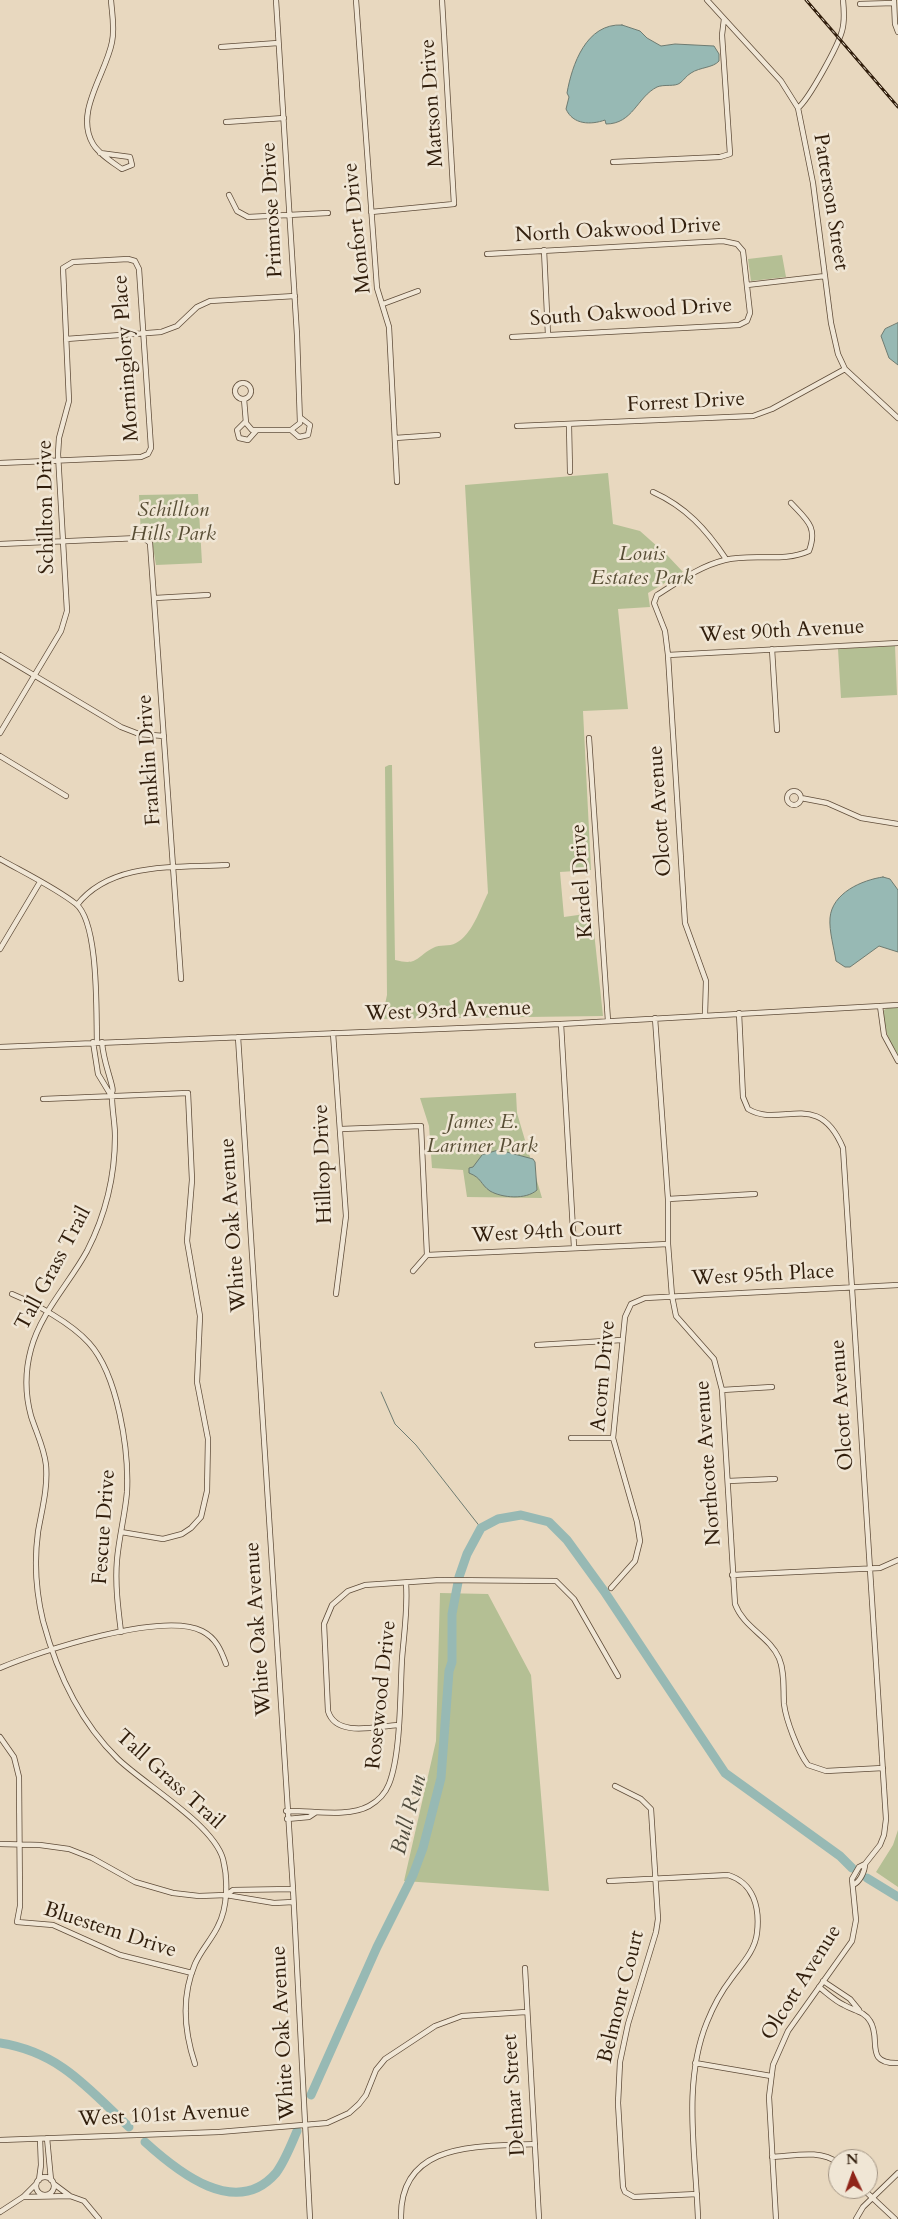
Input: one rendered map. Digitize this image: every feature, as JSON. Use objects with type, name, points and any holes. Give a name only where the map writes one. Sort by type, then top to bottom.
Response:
[{"type":"street","points":[[100,152],[130,157],[132,165],[122,169],[100,152],[93,144],[87,118],[89,106],[106,63],[112,41],[111,0]]},
{"type":"street","name":"Primrose Drive","points":[[244,399],[245,422],[238,430],[240,438],[248,440],[256,431],[291,430],[299,437],[308,435],[310,425],[301,418],[276,0]]},
{"type":"street","name":"Monfort Drive","points":[[356,0],[377,288],[389,327],[397,482]]},
{"type":"street","name":"Mattson Drive","points":[[371,212],[454,204],[442,0]]},
{"type":"street","name":"Patterson Street","points":[[707,0],[781,81],[798,108],[813,184],[833,338],[845,369],[898,418]]},
{"type":"street","points":[[798,108],[808,97],[841,34],[844,21],[843,0]]},
{"type":"street","points":[[860,4],[894,1],[895,24],[898,32]]},
{"type":"street","points":[[614,162],[720,158],[730,154],[722,36],[724,19]]},
{"type":"street","points":[[221,47],[278,43]]},
{"type":"street","points":[[226,122],[284,118]]},
{"type":"street","points":[[229,195],[237,211],[243,216],[328,213]]},
{"type":"street","name":"North Oakwood Drive","points":[[487,254],[732,242],[737,244],[743,251],[749,316]]},
{"type":"street","points":[[544,250],[548,335]]},
{"type":"street","name":"Schillton Drive","points":[[0,733],[61,631],[66,616],[58,460],[59,438],[69,401],[62,272],[65,265],[73,262],[128,259],[135,261]]},
{"type":"street","name":"Morninglory Place","points":[[58,460],[141,457],[148,454],[151,448],[139,269],[135,261]]},
{"type":"street","points":[[747,285],[825,276]]},
{"type":"street","points":[[383,304],[418,291]]},
{"type":"street","points":[[66,339],[143,334],[171,329],[197,307],[210,301],[295,296]]},
{"type":"street","name":"South Oakwood Drive","points":[[512,337],[734,326],[743,323],[749,316]]},
{"type":"street","name":"Forrest Drive","points":[[517,426],[753,416],[772,409],[845,369]]},
{"type":"street","points":[[291,430],[299,424],[301,418]]},
{"type":"street","points":[[245,422],[256,431]]},
{"type":"street","points":[[568,425],[570,472]]},
{"type":"street","points":[[395,438],[438,435]]},
{"type":"street","points":[[0,463],[58,460]]},
{"type":"street","points":[[653,492],[687,511],[710,536],[726,559],[796,557],[809,550],[814,539],[813,530],[791,504]]},
{"type":"street","name":"Franklin Drive","points":[[62,541],[139,538],[147,540],[151,549],[181,979]]},
{"type":"street","points":[[0,544],[62,541]]},
{"type":"street","name":"Olcott Avenue","points":[[705,1015],[706,981],[685,923],[668,654],[665,632],[654,603],[656,595],[698,570],[726,559]]},
{"type":"street","points":[[155,598],[208,595]]},
{"type":"street","name":"West 90th Avenue","points":[[668,654],[898,643]]},
{"type":"street","points":[[772,649],[777,730]]},
{"type":"street","points":[[0,655],[125,730],[144,735],[164,736]]},
{"type":"street","name":"Kardel Drive","points":[[589,738],[608,1021]]},
{"type":"street","points":[[0,756],[66,796]]},
{"type":"street","points":[[801,798],[827,803],[861,818],[898,824]]},
{"type":"street","points":[[0,858],[77,905],[88,925],[92,948],[97,1042]]},
{"type":"street","points":[[77,905],[85,894],[96,886],[121,874],[227,865]]},
{"type":"street","points":[[0,949],[40,882]]},
{"type":"street","name":"West 93rd Avenue","points":[[0,1047],[561,1024],[898,1005]]},
{"type":"street","points":[[880,1006],[884,1035],[898,1061]]},
{"type":"street","name":"Olcott Avenue","points":[[738,1013],[743,1097],[748,1109],[763,1114],[796,1113],[812,1115],[826,1122],[839,1138],[845,1159],[883,1768],[885,1830],[880,1845],[854,1875],[853,1900],[856,1920],[854,1936],[781,2044],[771,2076],[769,2097],[776,2219]]},
{"type":"street","name":"Northcote Avenue","points":[[655,1018],[668,1199],[668,1244],[672,1296],[676,1316],[714,1359],[722,1390],[733,1595],[739,1612],[746,1622],[771,1645],[780,1661],[786,1713],[806,1761],[811,1767],[822,1771],[883,1768]]},
{"type":"street","points":[[561,1024],[574,1247]]},
{"type":"street","name":"Hilltop Drive","points":[[333,1033],[346,1216],[336,1294]]},
{"type":"street","name":"White Oak Avenue","points":[[238,1037],[286,1811],[293,1888],[310,2219]]},
{"type":"street","name":"Tall Grass Trail","points":[[97,1042],[98,1074],[112,1097]]},
{"type":"street","name":"Tall Grass Trail","points":[[97,1042],[112,1086],[114,1123],[114,1157],[103,1211],[81,1260],[47,1313],[34,1340],[28,1361],[27,1383],[31,1414],[42,1444],[46,1468],[46,1492],[37,1542],[37,1595],[51,1649],[70,1694],[105,1745],[123,1764],[213,1839],[224,1864],[226,1895],[220,1922],[202,1950],[192,1973],[187,1994],[186,2021],[188,2041],[195,2064]]},
{"type":"street","points":[[43,1099],[188,1094],[192,1180],[187,1241],[198,1298],[200,1334],[197,1382],[207,1430],[209,1458],[207,1491],[203,1510],[192,1528],[179,1536],[168,1538],[121,1532]]},
{"type":"street","points":[[341,1129],[421,1126],[428,1255],[413,1271]]},
{"type":"street","points":[[668,1199],[755,1194]]},
{"type":"street","name":"West 94th Court","points":[[428,1255],[668,1244]]},
{"type":"street","name":"West 95th Place","points":[[631,1304],[640,1298],[898,1285]]},
{"type":"street","name":"Fescue Drive","points":[[12,1294],[47,1313],[89,1343],[101,1362],[112,1389],[122,1426],[126,1463],[127,1492],[116,1579],[121,1632]]},
{"type":"street","name":"Acorn Drive","points":[[611,1588],[635,1561],[640,1541],[637,1522],[613,1438],[622,1340],[626,1313],[631,1304]]},
{"type":"street","points":[[538,1344],[622,1340]]},
{"type":"street","points":[[722,1390],[772,1387]]},
{"type":"street","points":[[571,1438],[613,1438]]},
{"type":"street","points":[[728,1481],[775,1479]]},
{"type":"street","points":[[732,1575],[870,1568],[888,1566],[898,1560]]},
{"type":"street","points":[[398,1725],[346,1728],[331,1718],[328,1706],[323,1628],[332,1605],[348,1591],[365,1585],[455,1580],[556,1580],[574,1600],[618,1676]]},
{"type":"street","name":"Rosewood Drive","points":[[286,1811],[307,1810],[315,1813],[364,1808],[382,1796],[390,1781],[398,1725],[407,1609],[406,1583]]},
{"type":"street","points":[[0,1668],[51,1649],[121,1632],[174,1627],[196,1628],[216,1642],[226,1664]]},
{"type":"street","points":[[0,1737],[10,1750],[18,1770],[19,1844]]},
{"type":"street","name":"Belmont Court","points":[[615,1786],[641,1799],[651,1809],[658,1919],[656,1932],[630,2017],[620,2062],[618,2103],[622,2182],[625,2192],[634,2197],[697,2194]]},
{"type":"street","name":"Rosewood Drive","points":[[287,1819],[309,1817],[315,1813]]},
{"type":"street","points":[[0,1844],[50,1846],[77,1852],[135,1882],[161,1890],[190,1895],[226,1895],[270,1903],[293,1902]]},
{"type":"street","name":"Bluestem Drive","points":[[19,1844],[20,1906],[17,1922],[53,1925],[120,1955],[192,1973]]},
{"type":"street","points":[[609,1881],[728,1875],[744,1882],[752,1892],[756,1902],[756,1940],[713,2008],[702,2036],[695,2063],[694,2136],[698,2219]]},
{"type":"street","points":[[226,1895],[233,1890],[293,1888]]},
{"type":"street","name":"Delmar Street","points":[[525,1968],[539,2219]]},
{"type":"street","points":[[824,1980],[850,1999],[867,2017],[874,2027],[878,2057],[884,2062],[898,2063]]},
{"type":"street","points":[[819,1987],[845,2006],[860,2011]]},
{"type":"street","name":"West 101st Avenue","points":[[0,2140],[156,2134],[327,2123],[349,2113],[366,2095],[376,2070],[385,2059],[442,2022],[462,2016],[526,2012]]},
{"type":"street","points":[[695,2063],[771,2076]]},
{"type":"street","points":[[40,2138],[41,2162],[38,2191],[46,2196]]},
{"type":"street","points":[[46,2196],[53,2192],[47,2138]]},
{"type":"street","points":[[401,2219],[402,2204],[409,2184],[421,2168],[438,2155],[459,2148],[535,2144]]},
{"type":"street","points":[[772,2157],[818,2155],[828,2157]]},
{"type":"street","points":[[878,2192],[898,2173]]},
{"type":"street","points":[[0,2212],[23,2197],[45,2177],[70,2196],[87,2204],[99,2219]]},
{"type":"street","points":[[23,2197],[70,2196]]},
{"type":"street","points":[[856,2219],[871,2199]]},
{"type":"street","points":[[873,2199],[895,2219]]},
{"type":"green space","points":[[782,255],[786,277],[751,281],[748,259]]},
{"type":"green space","name":"Louis Estates Park","points":[[608,473],[613,524],[640,531],[683,572],[648,593],[650,607],[618,609],[628,709],[583,711],[591,870],[560,872],[564,917],[592,913],[603,1016],[375,1019],[384,1009],[387,995],[385,767],[392,765],[395,960],[403,962],[413,961],[433,948],[453,944],[462,939],[475,921],[488,893],[465,485]]},
{"type":"green space","name":"Schillton Hills Park","points":[[198,494],[202,563],[156,565],[152,541],[141,535],[139,495]]},
{"type":"green space","points":[[895,646],[897,695],[841,698],[838,649]]},
{"type":"green space","points":[[889,1007],[898,1007],[898,1055],[885,1028],[884,1010]]},
{"type":"green space","name":"James E. Larimer Park","points":[[516,1093],[517,1113],[542,1198],[467,1197],[463,1170],[432,1168],[429,1126],[420,1098]]},
{"type":"green space","points":[[440,1593],[488,1594],[531,1675],[549,1891],[404,1881],[436,1741]]},
{"type":"green space","points":[[898,1830],[898,1887],[876,1872],[893,1845]]},
{"type":"water","points":[[622,25],[640,31],[647,38],[661,46],[675,44],[714,46],[719,54],[719,61],[691,73],[678,84],[657,87],[650,91],[623,120],[606,124],[605,120],[594,123],[578,121],[566,109],[569,97],[567,93],[569,82],[577,59],[590,38],[599,31],[610,26]]},
{"type":"water","points":[[898,323],[898,365],[889,358],[881,336],[885,329]]},
{"type":"water","points":[[883,877],[890,879],[898,890],[898,952],[879,946],[850,967],[845,967],[836,961],[830,928],[832,909],[836,901],[849,889],[866,881]]},
{"type":"water","points":[[499,1150],[533,1159],[535,1162],[537,1190],[520,1197],[501,1195],[490,1191],[476,1177],[469,1173],[469,1168],[473,1167],[482,1155]]},
{"type":"waterway","name":"Bull Run","points":[[381,1392],[395,1424],[416,1445],[481,1528]]},
{"type":"waterway","name":"Bull Run","points":[[311,2095],[377,1947],[413,1875],[423,1848],[441,1778],[449,1671],[452,1662],[452,1614],[459,1577],[467,1554],[481,1528],[498,1519],[521,1515],[549,1522],[567,1540],[604,1591],[725,1773],[840,1856],[852,1868]]},
{"type":"waterway","name":"Bull Run","points":[[867,1878],[898,1897]]},
{"type":"waterway","name":"Bull Run","points":[[0,2043],[39,2054],[56,2063],[86,2086],[129,2127]]},
{"type":"waterway","name":"Bull Run","points":[[145,2142],[190,2177],[208,2186],[226,2191],[243,2192],[260,2186],[276,2173],[297,2131]]},
{"type":"railway","points":[[806,0],[898,107]]}]
